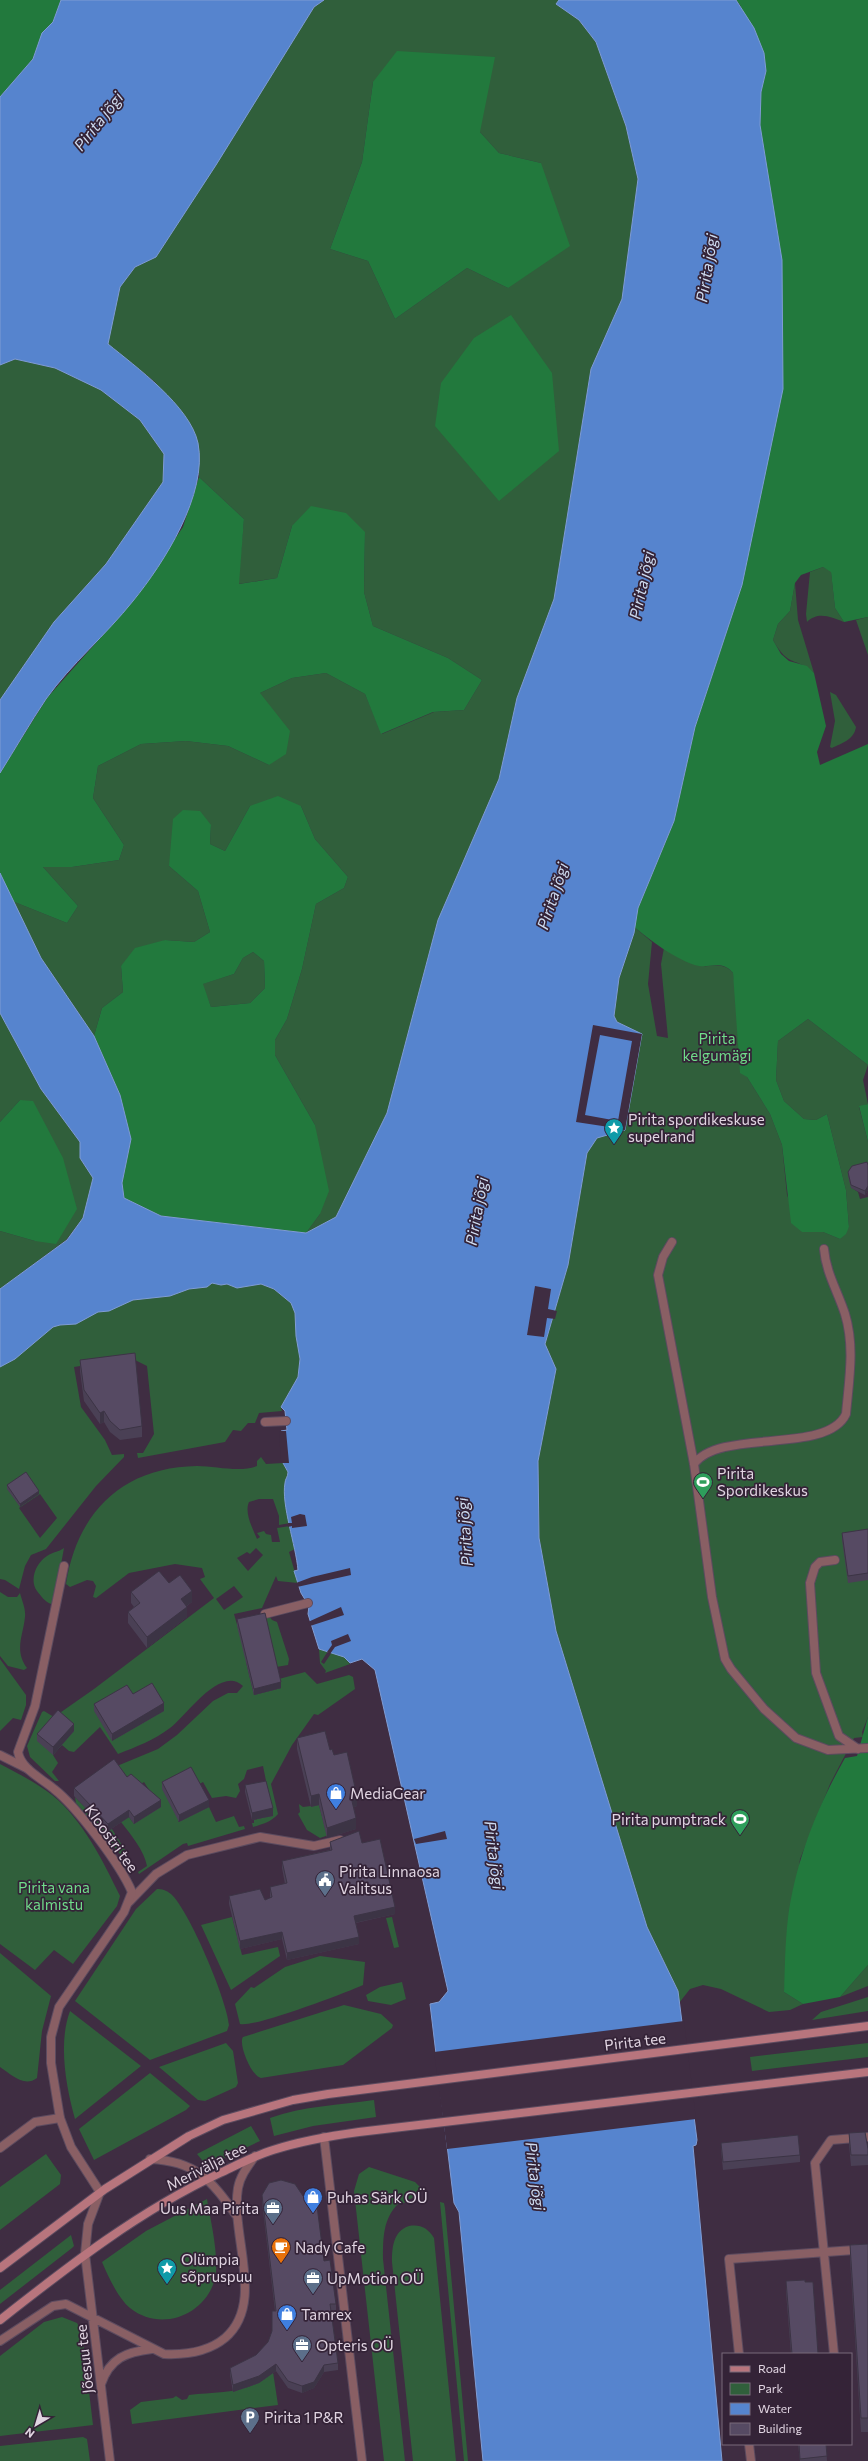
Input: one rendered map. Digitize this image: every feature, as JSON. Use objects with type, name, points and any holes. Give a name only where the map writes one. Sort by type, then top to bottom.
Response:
[{"type":"main road","name":"Pirita tee","points":[[405,2083],[751,2042],[868,2026]]},
{"type":"main road","name":"Merivälja tee","points":[[0,2320],[85,2254],[143,2215],[207,2179],[255,2156],[288,2145],[324,2137],[410,2125],[868,2072]]},
{"type":"main road","name":"Merivälja tee","points":[[0,2268],[100,2192],[150,2159],[223,2120],[303,2098],[405,2083]]},
{"type":"street","points":[[672,1242],[663,1257],[658,1275],[694,1464],[697,1497],[721,1648],[731,1669],[764,1709],[796,1738],[828,1750],[868,1748]]},
{"type":"street","points":[[694,1464],[698,1458],[714,1449],[800,1437],[836,1428],[842,1424],[846,1414],[852,1348],[845,1314],[827,1268],[824,1250]]},
{"type":"street","points":[[265,1422],[286,1421]]},
{"type":"street","points":[[835,1560],[820,1562],[815,1567],[810,1583],[816,1673],[839,1736],[859,1749]]},
{"type":"street","name":"Kloostri tee","points":[[64,1566],[35,1706],[18,1752],[20,1759],[29,1769],[61,1795],[83,1820],[129,1885],[132,1892],[129,1903]]},
{"type":"street","points":[[265,1614],[308,1603]]},
{"type":"street","points":[[0,1755],[29,1769]]},
{"type":"street","points":[[100,2192],[71,2147],[60,2118],[51,2053],[55,2016],[64,1997],[129,1903],[156,1874],[187,1855],[254,1838],[273,1838],[314,1846],[328,1844],[349,1836]]},
{"type":"street","points":[[0,2148],[35,2122],[60,2118]]},
{"type":"street","points":[[324,2137],[362,2461]]},
{"type":"street","points":[[834,2353],[815,2164],[832,2140],[868,2137]]},
{"type":"street","points":[[0,2341],[41,2313],[59,2304],[72,2306],[94,2316],[152,2349],[164,2354],[181,2354],[198,2351],[222,2341],[236,2325],[244,2303],[245,2290],[236,2215],[240,2180],[255,2156]]},
{"type":"street","points":[[150,2159],[176,2161],[207,2179],[236,2215]]},
{"type":"street","name":"Jõesuu tee","points":[[100,2192],[88,2224],[85,2254],[94,2316],[100,2387],[110,2461]]},
{"type":"street","points":[[739,2353],[730,2259],[868,2249]]},
{"type":"street","points":[[100,2387],[107,2370],[119,2357],[134,2351],[152,2349]]},
{"type":"street","points":[[749,2445],[751,2461]]},
{"type":"green space","points":[[0,0],[61,0],[53,22],[42,34],[33,59],[0,97]]},
{"type":"green space","points":[[324,0],[559,0],[556,4],[579,20],[596,42],[626,126],[638,179],[622,299],[591,369],[554,599],[517,698],[499,779],[438,920],[387,1113],[336,1217],[306,1233],[320,1214],[315,1125],[275,1055],[275,1040],[287,1019],[302,969],[316,904],[344,888],[348,877],[315,839],[301,806],[250,806],[225,851],[210,844],[211,825],[169,866],[198,891],[210,932],[194,942],[165,940],[121,966],[123,992],[102,1008],[94,1036],[41,958],[12,901],[67,923],[78,906],[43,867],[72,867],[119,860],[124,845],[93,798],[98,766],[141,744],[186,741],[228,746],[269,765],[260,693],[292,678],[326,673],[365,694],[382,734],[434,712],[464,710],[482,680],[448,658],[373,626],[364,592],[365,532],[292,526],[277,578],[238,584],[244,519],[199,477],[197,443],[155,382],[107,344],[120,287],[135,267],[156,257],[314,7]],"holes":[[[373,82],[480,132],[499,153],[541,163],[508,288],[467,268],[395,319],[368,261],[330,249],[362,162]]]},
{"type":"green space","points":[[736,0],[868,0],[868,617],[844,622],[835,608],[831,572],[823,567],[801,575],[795,583],[790,611],[778,624],[773,640],[781,654],[789,661],[807,666],[814,673],[826,726],[817,752],[820,765],[868,744],[868,1065],[808,1019],[778,1041],[776,1080],[784,1101],[804,1119],[816,1120],[827,1114],[846,1190],[849,1227],[846,1234],[840,1239],[823,1232],[802,1232],[791,1223],[782,1145],[770,1114],[747,1077],[740,1073],[733,973],[725,967],[716,965],[699,966],[682,960],[633,926],[638,908],[674,821],[695,727],[742,585],[772,204],[760,125],[761,92],[766,71],[740,5]]},
{"type":"green space","points":[[397,51],[495,57],[480,132],[499,153],[541,163],[570,246],[508,288],[467,268],[395,319],[368,261],[330,249],[362,162],[373,82]]},
{"type":"green space","points":[[511,315],[552,373],[559,451],[499,501],[435,426],[441,383],[474,338]]},
{"type":"green space","points":[[15,359],[55,368],[101,390],[140,420],[164,454],[163,482],[106,564],[54,622],[0,700],[0,365]]},
{"type":"green space","points":[[199,477],[244,519],[239,584],[277,578],[292,526],[311,506],[346,513],[365,532],[364,592],[373,626],[448,658],[482,680],[464,710],[433,712],[381,734],[365,694],[326,673],[292,678],[260,693],[290,731],[286,754],[269,765],[228,746],[186,741],[141,744],[98,766],[93,798],[124,845],[119,860],[72,867],[43,867],[78,906],[67,923],[12,901],[0,873],[0,773],[47,698],[133,601],[183,527]]},
{"type":"green space","points":[[823,567],[831,571],[835,608],[844,622],[825,616],[820,616],[807,622],[806,614],[810,572]]},
{"type":"green space","points":[[795,583],[798,620],[814,673],[808,668],[788,659],[773,640],[778,624],[790,611]]},
{"type":"green space","points":[[868,617],[868,655],[856,620]]},
{"type":"green space","points":[[830,692],[836,695],[856,727],[850,738],[832,748],[830,747],[835,721]]},
{"type":"green space","points":[[278,796],[301,806],[315,839],[348,877],[344,888],[316,904],[302,969],[287,1019],[275,1040],[275,1055],[315,1125],[329,1191],[320,1214],[306,1233],[161,1216],[124,1198],[122,1183],[131,1139],[120,1095],[94,1036],[102,1008],[123,992],[121,966],[135,948],[165,940],[194,942],[210,932],[198,891],[169,866],[173,819],[183,810],[200,811],[211,825],[210,844],[225,851],[250,806]],"holes":[[[253,952],[264,961],[265,988],[250,1003],[211,1007],[203,984],[234,974],[243,958]]]},
{"type":"green space","name":"Pirita Spordikeskus","points":[[633,926],[652,942],[648,984],[657,1036],[668,1038],[661,964],[664,948],[698,965],[720,966],[729,969],[733,973],[747,1077],[770,1114],[782,1145],[787,1195],[802,1232],[823,1232],[840,1239],[849,1227],[846,1190],[827,1114],[816,1120],[804,1119],[784,1101],[776,1080],[778,1041],[808,1019],[868,1065],[863,1080],[868,1104],[859,1107],[868,1142],[868,1184],[852,1188],[858,1192],[860,1199],[868,1197],[868,1717],[862,1732],[863,1737],[854,1738],[830,1784],[800,1859],[784,1992],[803,2004],[790,2010],[769,2012],[721,1989],[703,1985],[690,1989],[679,2003],[678,1991],[647,1927],[556,1631],[539,1538],[538,1461],[556,1369],[545,1344],[568,1265],[587,1153],[597,1138],[639,1033],[617,1022],[614,1016],[619,978],[634,933]]},
{"type":"green space","points":[[253,952],[264,961],[265,988],[250,1003],[211,1007],[202,984],[234,974],[243,958]]},
{"type":"green space","points":[[0,1013],[41,1089],[80,1142],[80,1158],[93,1178],[83,1218],[66,1240],[0,1289],[0,1231],[35,1241],[20,1100],[0,1122]]},
{"type":"green space","points":[[20,1100],[33,1101],[63,1158],[77,1209],[56,1244],[35,1241],[0,1231],[0,1122]]},
{"type":"green space","points":[[868,1104],[868,1142],[859,1106]]},
{"type":"green space","points":[[212,1283],[221,1285],[228,1284],[235,1287],[261,1284],[274,1289],[291,1303],[295,1313],[300,1359],[298,1377],[281,1407],[282,1411],[259,1413],[255,1423],[248,1423],[241,1431],[233,1430],[225,1442],[138,1458],[137,1453],[143,1453],[154,1434],[147,1366],[131,1358],[74,1367],[81,1407],[105,1440],[112,1455],[124,1454],[124,1457],[96,1486],[46,1549],[31,1555],[25,1566],[19,1589],[5,1580],[0,1579],[0,1358],[34,1334],[115,1302]],"holes":[[[40,1494],[57,1518],[40,1538],[19,1508]]]},
{"type":"green space","points":[[261,1457],[266,1464],[283,1463],[288,1472],[286,1492],[290,1523],[279,1525],[279,1516],[273,1499],[259,1499],[249,1502],[248,1516],[257,1539],[260,1537],[257,1533],[264,1531],[266,1534],[271,1535],[272,1542],[280,1542],[277,1528],[290,1526],[295,1549],[289,1552],[298,1583],[278,1581],[276,1576],[262,1608],[234,1614],[240,1635],[264,1617],[269,1616],[272,1620],[277,1622],[289,1659],[288,1665],[276,1667],[272,1655],[246,1662],[254,1695],[281,1688],[279,1679],[305,1672],[317,1684],[349,1675],[353,1677],[355,1689],[318,1715],[314,1714],[292,1745],[271,1784],[278,1814],[273,1819],[253,1827],[252,1823],[254,1823],[254,1820],[273,1815],[263,1766],[247,1770],[244,1779],[238,1784],[240,1791],[236,1798],[226,1796],[212,1798],[203,1782],[197,1785],[178,1822],[209,1807],[216,1822],[234,1816],[239,1827],[244,1826],[245,1829],[188,1846],[187,1843],[183,1844],[139,1874],[138,1872],[147,1866],[143,1854],[137,1843],[121,1822],[129,1817],[134,1824],[151,1793],[144,1782],[138,1786],[127,1784],[117,1766],[158,1749],[177,1735],[213,1701],[228,1693],[237,1693],[243,1686],[234,1681],[225,1682],[214,1686],[170,1728],[145,1743],[118,1754],[100,1727],[74,1752],[69,1751],[62,1745],[53,1755],[58,1763],[52,1772],[59,1781],[55,1781],[30,1757],[27,1746],[42,1712],[44,1711],[54,1717],[94,1689],[214,1598],[200,1579],[205,1577],[202,1568],[175,1564],[129,1573],[96,1598],[93,1597],[96,1586],[93,1581],[87,1580],[70,1587],[66,1584],[72,1558],[81,1535],[93,1515],[108,1498],[126,1485],[147,1475],[171,1468],[204,1466],[243,1469],[257,1466],[257,1461]],"holes":[[[256,1548],[263,1555],[248,1571],[237,1558],[247,1552],[250,1554]],[[234,1586],[243,1597],[224,1610],[216,1599]]]},
{"type":"green space","points":[[64,1548],[55,1597],[51,1604],[43,1599],[35,1587],[35,1572],[43,1559]]},
{"type":"green space","points":[[0,1592],[8,1597],[17,1597],[20,1593],[25,1614],[20,1643],[21,1655],[27,1668],[24,1670],[8,1666],[0,1656]]},
{"type":"green space","points":[[319,1649],[328,1651],[321,1662],[324,1664],[332,1652],[344,1657],[350,1664],[325,1673],[326,1671],[320,1663]]},
{"type":"green space","points":[[0,1659],[26,1695],[26,1705],[21,1720],[13,1718],[0,1731]]},
{"type":"green space","points":[[868,1717],[868,1965],[840,1997],[803,2004],[784,1992],[787,1927],[791,1897],[802,1856],[825,1796],[845,1758],[857,1756]]},
{"type":"green space","name":"Pirita vana kalmistu","points":[[0,1764],[40,1786],[63,1805],[73,1816],[83,1829],[107,1869],[120,1896],[117,1906],[73,1964],[54,1950],[35,1970],[0,1944]]},
{"type":"green space","points":[[75,1797],[108,1831],[112,1829],[125,1850],[124,1854],[120,1854],[76,1803]]},
{"type":"green space","points":[[299,1804],[303,1807],[319,1805],[325,1828],[352,1827],[320,1838],[307,1830],[298,1814],[300,1812]]},
{"type":"green space","points":[[157,1889],[164,1890],[171,1894],[179,1903],[197,1936],[222,1996],[229,2025],[227,2031],[150,2060],[75,2001],[136,1909]]},
{"type":"green space","points":[[232,1917],[242,1955],[278,1947],[280,1956],[231,1990],[201,1925]]},
{"type":"green space","points":[[392,1917],[399,1947],[394,1948],[386,1918]]},
{"type":"green space","points":[[0,1953],[51,1996],[42,2031],[37,2078],[32,2081],[22,2081],[0,2067]]},
{"type":"green space","points":[[320,1956],[365,1962],[363,1985],[280,2016],[249,2024],[240,2024],[235,2004],[251,1987],[254,1988],[285,1967]]},
{"type":"green space","points":[[868,1965],[868,1986],[840,1997]]},
{"type":"green space","points":[[402,1982],[406,1999],[391,2005],[368,2001],[366,1995],[380,1987]]},
{"type":"green space","points":[[868,1997],[868,2011],[812,2020],[821,2012]]},
{"type":"green space","points":[[344,2005],[381,2014],[393,2025],[392,2028],[343,2065],[261,2078],[253,2072],[246,2059],[242,2046],[243,2037]]},
{"type":"green space","points":[[70,2011],[141,2066],[75,2119],[66,2079],[64,2051],[64,2037]]},
{"type":"green space","points":[[226,2043],[233,2051],[238,2083],[236,2087],[205,2101],[198,2100],[159,2067]]},
{"type":"green space","points":[[868,2043],[868,2057],[752,2071],[750,2057]]},
{"type":"green space","points":[[150,2073],[190,2106],[186,2110],[94,2160],[79,2129]]},
{"type":"green space","points":[[374,2100],[376,2117],[313,2126],[274,2136],[270,2118],[308,2108]]},
{"type":"green space","points":[[251,2126],[260,2141],[207,2166],[197,2154]]},
{"type":"green space","points":[[46,2154],[61,2175],[60,2184],[0,2230],[0,2187]]},
{"type":"green space","points":[[369,2167],[415,2182],[421,2188],[420,2193],[404,2203],[398,2204],[393,2210],[387,2222],[383,2244],[383,2259],[405,2461],[384,2461],[354,2191],[359,2174]]},
{"type":"green space","points":[[207,2199],[216,2252],[216,2273],[214,2282],[208,2294],[200,2304],[179,2317],[154,2319],[142,2315],[130,2308],[117,2293],[102,2262],[146,2231]]},
{"type":"green space","points":[[440,2202],[444,2203],[445,2208],[468,2461],[464,2461]]},
{"type":"green space","points":[[409,2226],[420,2226],[429,2232],[434,2238],[456,2461],[413,2461],[392,2262],[394,2241],[404,2228]]},
{"type":"green space","points":[[71,2235],[74,2246],[72,2248],[0,2304],[0,2290]]},
{"type":"green space","points":[[62,2317],[77,2323],[82,2332],[93,2425],[0,2436],[0,2356],[44,2322]]},
{"type":"green space","points":[[273,2372],[278,2405],[132,2424],[130,2410],[141,2402],[173,2398],[176,2396],[182,2400],[187,2399],[189,2395],[233,2391],[254,2385]]},
{"type":"green space","points":[[83,2437],[87,2439],[90,2461],[0,2461],[0,2446]]},
{"type":"water","name":"Pirita jõgi","points":[[61,0],[324,0],[314,7],[216,165],[156,257],[135,267],[120,287],[108,344],[147,376],[173,401],[193,429],[198,443],[199,463],[196,484],[190,505],[181,527],[158,567],[123,614],[77,662],[46,699],[0,773],[0,700],[54,622],[106,564],[163,482],[164,454],[140,420],[101,390],[55,368],[15,359],[0,365],[0,97],[33,59],[42,33],[53,22]]},
{"type":"water","name":"Pirita jõgi","points":[[559,0],[736,0],[754,28],[764,53],[766,71],[761,92],[760,125],[782,260],[783,389],[742,585],[695,727],[674,821],[638,908],[634,933],[619,978],[614,1016],[617,1022],[642,1034],[625,1130],[597,1138],[587,1153],[568,1265],[545,1344],[556,1369],[538,1461],[539,1538],[556,1631],[647,1927],[678,1991],[697,2140],[696,2145],[693,2146],[722,2461],[483,2461],[459,2212],[454,2203],[430,2004],[439,2002],[448,1991],[375,1670],[362,1659],[350,1663],[344,1657],[319,1649],[308,1614],[309,1606],[301,1593],[294,1571],[298,1570],[285,1502],[285,1482],[288,1472],[283,1463],[281,1431],[287,1430],[285,1411],[281,1407],[298,1377],[300,1359],[296,1336],[295,1313],[291,1303],[274,1289],[261,1284],[237,1288],[227,1284],[221,1285],[212,1283],[207,1287],[189,1289],[170,1296],[133,1300],[109,1311],[98,1312],[76,1324],[53,1327],[15,1359],[0,1367],[0,1289],[67,1240],[83,1218],[93,1178],[80,1158],[80,1142],[41,1089],[0,1013],[0,873],[41,958],[94,1036],[120,1095],[131,1139],[122,1183],[124,1198],[161,1216],[306,1233],[336,1217],[387,1113],[438,920],[499,779],[517,698],[554,599],[591,369],[622,299],[638,179],[626,126],[596,42],[579,20],[556,4]]},
{"type":"pier","points":[[593,1025],[642,1034],[625,1130],[617,1129],[616,1134],[608,1136],[609,1127],[576,1122]],"holes":[[[600,1035],[632,1041],[618,1121],[585,1115]]]},
{"type":"pier","points":[[535,1286],[551,1289],[548,1309],[557,1311],[555,1319],[547,1318],[544,1337],[527,1335]]},
{"type":"pier","points":[[279,1431],[286,1431],[289,1463],[281,1463]]},
{"type":"pier","points":[[300,1514],[305,1515],[307,1526],[292,1528],[292,1526],[288,1527],[288,1523],[292,1523],[291,1517]]},
{"type":"pier","points":[[350,1568],[351,1575],[297,1587],[296,1583],[312,1577]]},
{"type":"pier","points":[[341,1607],[344,1615],[310,1626],[308,1622]]},
{"type":"pier","points":[[348,1634],[351,1641],[335,1647],[330,1654],[327,1652],[332,1645],[331,1641]]},
{"type":"pier","points":[[445,1831],[447,1839],[416,1844],[414,1839]]},
{"type":"pier","points":[[684,2021],[696,2119],[447,2149],[434,2052]]},
{"type":"building","points":[[867,1162],[868,1186],[865,1191],[851,1185],[848,1172],[852,1166]]},
{"type":"building","points":[[135,1353],[142,1426],[120,1430],[110,1421],[104,1411],[100,1413],[84,1390],[80,1360]]},
{"type":"building","points":[[26,1472],[39,1491],[20,1504],[7,1485]]},
{"type":"building","points":[[868,1529],[868,1573],[848,1576],[842,1533]]},
{"type":"building","points":[[159,1571],[169,1583],[180,1575],[192,1591],[181,1599],[187,1607],[147,1637],[128,1612],[140,1603],[131,1592]]},
{"type":"building","points":[[265,1613],[281,1682],[254,1689],[237,1619]]},
{"type":"building","points":[[152,1683],[164,1703],[112,1734],[94,1704],[127,1685],[133,1694]]},
{"type":"building","points":[[58,1710],[74,1724],[53,1747],[37,1734]]},
{"type":"building","points":[[325,1731],[330,1750],[332,1749],[334,1755],[347,1752],[357,1796],[351,1797],[356,1818],[327,1828],[319,1794],[311,1796],[297,1738]]},
{"type":"building","points":[[114,1759],[127,1777],[131,1774],[161,1800],[134,1817],[129,1810],[108,1824],[74,1788]]},
{"type":"building","points":[[191,1767],[209,1800],[179,1815],[162,1782]]},
{"type":"building","points":[[266,1781],[273,1808],[252,1813],[245,1785]]},
{"type":"building","name":"Pirita Linnaosa Valitsus","points":[[359,1831],[362,1843],[380,1839],[395,1907],[354,1916],[359,1937],[287,1953],[282,1932],[240,1941],[229,1896],[260,1889],[265,1900],[272,1897],[270,1887],[287,1883],[282,1861],[332,1850],[330,1842]]},
{"type":"building","points":[[865,2132],[868,2155],[851,2155],[849,2133]]},
{"type":"building","points":[[798,2135],[800,2155],[723,2162],[721,2143]]},
{"type":"building","points":[[281,2180],[295,2184],[305,2199],[316,2198],[324,2261],[330,2260],[336,2304],[330,2304],[338,2363],[324,2365],[314,2382],[302,2386],[288,2381],[276,2364],[259,2376],[233,2385],[230,2368],[256,2355],[268,2342],[272,2331],[272,2311],[276,2311],[262,2195],[269,2183]]},
{"type":"building","points":[[868,2244],[868,2418],[861,2418],[850,2245]]},
{"type":"building","points":[[805,2280],[805,2282],[813,2282],[818,2353],[792,2353],[786,2281]]},
{"type":"building","points":[[799,2445],[826,2445],[827,2456],[800,2459]]},
{"type":"place","name":"Pirita spordikeskuse supelrand","points":[[614,1145]]},
{"type":"place","name":"Pirita Spordikeskus","points":[[703,1499]]},
{"type":"place","name":"MediaGear","points":[[336,1810]]},
{"type":"place","name":"Pirita pumptrack","points":[[740,1836]]},
{"type":"place","name":"Pirita Linnaosa Valitsus","points":[[325,1897]]},
{"type":"place","name":"Puhas Särk OÜ","points":[[313,2214]]},
{"type":"place","name":"Uus Maa Pirita","points":[[273,2225]]},
{"type":"place","name":"Nady Cafe","points":[[281,2264]]},
{"type":"place","name":"Olümpia sõpruspuu","points":[[167,2285]]},
{"type":"place","name":"UpMotion OÜ","points":[[313,2295]]},
{"type":"place","name":"Tamrex","points":[[287,2331]]},
{"type":"place","name":"Opteris OÜ","points":[[302,2362]]},
{"type":"place","name":"Pirita 1 P&R","points":[[250,2434]]},
{"type":"park label","name":"Pirita kelgumägi","points":[[717,1046]]}]
